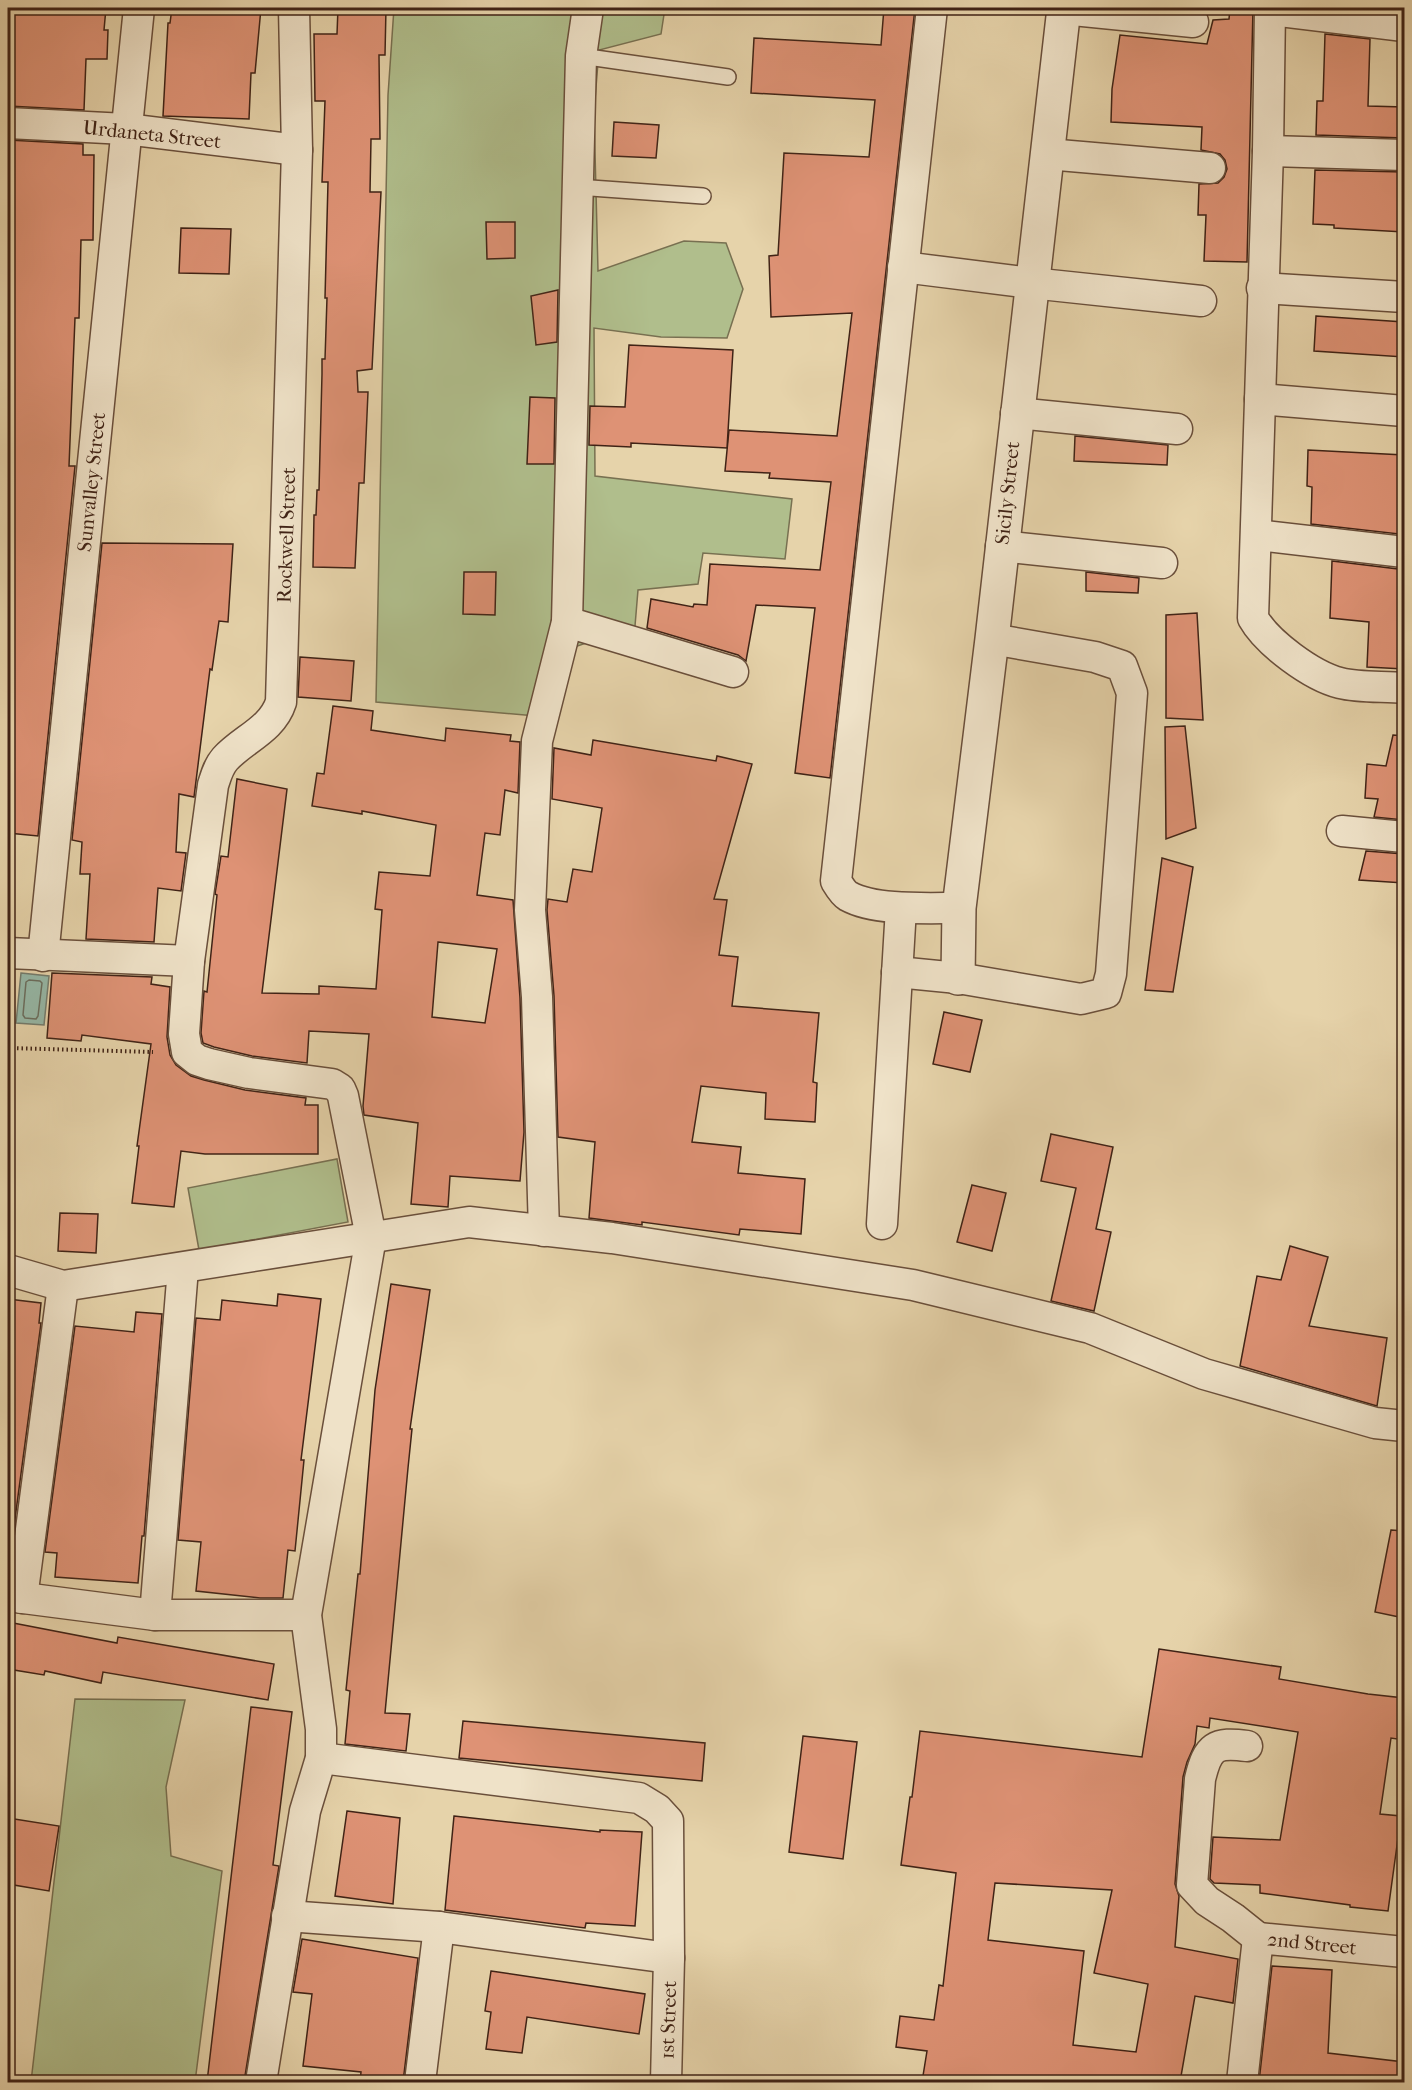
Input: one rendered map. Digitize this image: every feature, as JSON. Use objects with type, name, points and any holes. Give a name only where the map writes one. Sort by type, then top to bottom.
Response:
[{"type":"street","name":"Sunvalley Street","points":[[43,956],[139,8]]},
{"type":"street","name":"Rockwell Street","points":[[185,1043],[189,961],[213,785],[217,771],[225,759],[272,721],[281,702],[297,150],[294,8]]},
{"type":"street","points":[[544,1231],[537,997],[530,910],[537,741],[567,622],[581,57],[588,8]]},
{"type":"street","points":[[932,8],[836,882],[845,895],[858,900],[901,908],[959,908]]},
{"type":"street","points":[[1064,8],[1193,22]]},
{"type":"street","name":"Sicily Street","points":[[958,978],[959,908],[1064,8]]},
{"type":"street","points":[[1404,26],[1270,9],[1268,151],[1253,618],[1259,628],[1295,660],[1326,678],[1342,683],[1404,688]]},
{"type":"street","name":"Urdaneta Street","points":[[8,123],[126,129],[297,150]]},
{"type":"street","points":[[1268,151],[1404,155]]},
{"type":"street","points":[[1047,154],[1210,168]]},
{"type":"street","points":[[903,267],[1201,301]]},
{"type":"street","points":[[1263,288],[1404,297]]},
{"type":"street","points":[[1260,399],[1404,411]]},
{"type":"street","points":[[1016,413],[1178,429]]},
{"type":"street","points":[[1257,535],[1404,552]]},
{"type":"street","points":[[1001,546],[1162,562]]},
{"type":"street","points":[[567,622],[733,672]]},
{"type":"street","points":[[897,972],[958,978],[1082,999],[1106,993],[1111,974],[1132,693],[1122,666],[1095,657],[992,639]]},
{"type":"street","points":[[1342,831],[1404,837]]},
{"type":"street","points":[[882,1224],[901,908]]},
{"type":"street","points":[[8,953],[189,961]]},
{"type":"street","points":[[185,1043],[197,1060],[209,1064],[332,1084],[340,1089],[370,1237],[306,1615],[321,1729],[321,1758],[305,1811],[261,2082]]},
{"type":"street","points":[[8,1270],[63,1286],[469,1222],[612,1238],[913,1285],[1090,1328],[1204,1374],[1375,1423],[1404,1426]]},
{"type":"street","points":[[155,1615],[183,1268]]},
{"type":"street","points":[[63,1286],[15,1597],[155,1615],[306,1615]]},
{"type":"street","points":[[1247,1746],[1228,1744],[1220,1746],[1209,1753],[1204,1762],[1200,1779],[1192,1885],[1207,1901],[1258,1938]]},
{"type":"street","name":"1st Street","points":[[321,1758],[639,1798],[657,1809],[668,1821],[669,1958],[666,2082]]},
{"type":"street","points":[[288,1916],[439,1927],[669,1958]]},
{"type":"street","points":[[420,2082],[439,1927]]},
{"type":"street","name":"2nd Street","points":[[1242,2082],[1258,1938],[1404,1952]]},
{"type":"lane","points":[[581,57],[728,77]]},
{"type":"lane","points":[[577,187],[703,196]]},
{"type":"path","points":[[8,1048],[185,1043]]},
{"type":"green space","points":[[394,8],[665,8],[661,34],[599,50],[594,112],[598,271],[684,241],[726,243],[743,289],[727,338],[661,337],[594,328],[595,476],[792,499],[785,559],[703,553],[698,584],[638,590],[635,626],[563,651],[536,716],[376,702],[388,95]]},
{"type":"green space","points":[[337,1159],[348,1222],[199,1250],[188,1188]]},
{"type":"green space","points":[[75,1699],[185,1700],[166,1787],[171,1856],[222,1871],[195,2082],[31,2082]]},
{"type":"water","points":[[21,973],[49,976],[44,1025],[16,1023]]},
{"type":"building","points":[[11,8],[106,8],[104,30],[108,30],[107,59],[86,59],[84,110],[8,106],[8,25],[10,25]]},
{"type":"building","points":[[172,8],[261,8],[255,73],[251,73],[249,119],[163,116],[168,23],[170,23]]},
{"type":"building","points":[[338,8],[386,8],[385,55],[379,55],[380,139],[371,139],[370,192],[381,192],[372,369],[357,371],[358,392],[368,392],[364,483],[359,483],[355,568],[313,567],[314,515],[316,515],[317,490],[319,490],[322,359],[325,359],[328,182],[322,182],[325,101],[315,101],[314,34],[337,34]]},
{"type":"building","points":[[884,8],[915,8],[830,778],[795,773],[815,608],[756,605],[746,661],[738,655],[647,628],[651,599],[693,607],[694,604],[707,605],[710,564],[820,570],[831,482],[769,478],[770,473],[725,471],[729,430],[837,436],[852,313],[771,317],[769,256],[778,255],[784,153],[869,157],[875,100],[751,93],[754,38],[881,45]]},
{"type":"building","points":[[1230,8],[1253,8],[1247,262],[1204,261],[1206,215],[1198,215],[1199,184],[1218,183],[1224,177],[1227,169],[1225,160],[1220,154],[1201,150],[1202,127],[1111,122],[1112,89],[1120,35],[1207,44],[1213,20],[1229,19]]},
{"type":"building","points":[[1325,34],[1370,39],[1368,106],[1404,107],[1404,138],[1316,135],[1317,101],[1323,101]]},
{"type":"building","points":[[614,122],[659,125],[656,158],[612,156]]},
{"type":"building","points":[[8,140],[83,144],[83,155],[94,155],[93,240],[81,240],[79,318],[75,318],[69,466],[75,466],[38,836],[8,833],[8,584],[13,490],[8,490]]},
{"type":"building","points":[[1315,170],[1404,172],[1404,232],[1334,228],[1334,225],[1313,224]]},
{"type":"building","points":[[486,222],[515,222],[515,258],[487,259]]},
{"type":"building","points":[[181,228],[231,229],[229,274],[179,273]]},
{"type":"building","points":[[558,290],[557,342],[536,345],[531,296]]},
{"type":"building","points":[[1316,316],[1404,322],[1404,357],[1314,351]]},
{"type":"building","points":[[629,345],[733,350],[727,448],[631,443],[631,447],[589,445],[590,406],[625,407]]},
{"type":"building","points":[[530,397],[555,398],[554,464],[527,464]]},
{"type":"building","points":[[1075,436],[1168,445],[1167,465],[1074,461]]},
{"type":"building","points":[[1308,450],[1404,455],[1404,491],[1401,491],[1399,534],[1311,524],[1312,487],[1307,486]]},
{"type":"building","points":[[102,543],[233,544],[228,622],[219,621],[212,670],[210,669],[194,797],[179,794],[176,852],[186,853],[181,891],[158,888],[154,942],[86,939],[90,874],[80,874],[82,842],[72,840]]},
{"type":"building","points":[[1332,561],[1398,569],[1398,586],[1404,588],[1404,669],[1367,667],[1369,622],[1330,618]]},
{"type":"building","points":[[464,572],[496,572],[495,615],[463,614]]},
{"type":"building","points":[[1086,572],[1139,578],[1138,593],[1086,591]]},
{"type":"building","points":[[1197,613],[1203,720],[1166,718],[1166,615]]},
{"type":"building","points":[[300,657],[354,661],[351,701],[298,697]]},
{"type":"building","points":[[333,706],[373,711],[371,730],[445,741],[446,728],[511,735],[510,741],[520,742],[518,793],[505,790],[500,835],[485,833],[477,895],[513,900],[520,998],[524,1132],[520,1181],[450,1176],[448,1207],[411,1204],[418,1123],[364,1115],[369,1034],[309,1031],[307,1063],[252,1056],[203,1043],[201,1033],[204,991],[207,992],[217,895],[215,894],[221,856],[228,857],[237,779],[287,789],[262,993],[319,994],[319,986],[376,989],[382,910],[375,909],[379,872],[430,876],[436,825],[362,811],[362,814],[312,806],[317,773],[324,774]],"holes":[[[438,942],[497,949],[485,1023],[432,1017]]]},
{"type":"building","points":[[1185,726],[1196,828],[1166,839],[1165,727]]},
{"type":"building","points":[[1393,735],[1404,736],[1404,820],[1374,817],[1378,799],[1365,798],[1367,764],[1386,766]]},
{"type":"building","points":[[593,740],[716,761],[717,756],[752,764],[714,899],[727,900],[719,955],[738,957],[732,1006],[819,1013],[813,1082],[817,1083],[815,1122],[765,1119],[766,1093],[701,1086],[692,1142],[741,1147],[738,1173],[805,1179],[801,1234],[740,1229],[739,1235],[642,1222],[642,1225],[589,1218],[595,1142],[558,1137],[554,996],[547,910],[548,899],[567,902],[573,869],[592,872],[602,808],[552,799],[554,748],[591,755]]},
{"type":"building","points":[[1366,851],[1404,854],[1404,883],[1359,880]]},
{"type":"building","points":[[1162,858],[1193,867],[1173,992],[1145,990]]},
{"type":"building","points":[[52,973],[152,977],[151,984],[170,987],[167,1037],[170,1055],[176,1065],[191,1076],[204,1080],[245,1090],[306,1098],[305,1105],[318,1105],[318,1154],[205,1154],[181,1151],[174,1207],[132,1203],[151,1044],[82,1035],[81,1041],[47,1038]]},
{"type":"building","points":[[944,1012],[982,1020],[970,1072],[933,1064]]},
{"type":"building","points":[[1051,1134],[1113,1147],[1096,1229],[1111,1232],[1094,1311],[1051,1301],[1076,1188],[1041,1181]]},
{"type":"building","points":[[972,1185],[1006,1193],[992,1251],[957,1242]]},
{"type":"building","points":[[60,1213],[98,1214],[96,1253],[58,1251]]},
{"type":"building","points":[[1290,1246],[1328,1257],[1309,1326],[1387,1338],[1377,1406],[1240,1366],[1257,1276],[1281,1280]]},
{"type":"building","points":[[391,1284],[430,1290],[410,1429],[412,1429],[385,1713],[410,1714],[406,1751],[345,1744],[350,1691],[346,1690],[358,1574],[360,1574],[375,1390]]},
{"type":"building","points":[[278,1294],[321,1299],[301,1460],[304,1460],[295,1551],[288,1550],[283,1598],[260,1598],[196,1591],[201,1542],[178,1540],[196,1318],[220,1320],[222,1300],[277,1306]]},
{"type":"building","points":[[8,1299],[41,1303],[39,1323],[41,1323],[11,1549],[8,1549]]},
{"type":"building","points":[[136,1312],[162,1314],[138,1583],[55,1577],[57,1553],[45,1552],[75,1326],[134,1332]]},
{"type":"building","points":[[1391,1530],[1404,1531],[1404,1618],[1375,1612]]},
{"type":"building","points":[[8,1622],[117,1643],[118,1637],[274,1664],[268,1700],[103,1672],[101,1683],[45,1671],[44,1675],[8,1669]]},
{"type":"building","points":[[1159,1649],[1281,1667],[1279,1679],[1404,1698],[1404,1740],[1391,1738],[1380,1814],[1401,1816],[1388,1911],[1260,1893],[1260,1885],[1214,1883],[1210,1879],[1213,1837],[1280,1840],[1298,1732],[1210,1718],[1209,1728],[1197,1726],[1195,1744],[1183,1777],[1175,1884],[1179,1896],[1175,1947],[1238,1959],[1233,2003],[1195,1996],[1180,2082],[922,2082],[927,2051],[896,2047],[900,2016],[934,2020],[939,1985],[943,1986],[956,1873],[901,1865],[920,1731],[1142,1757]],"holes":[[[995,1883],[1112,1890],[1094,1973],[1148,1984],[1136,2052],[1073,2045],[1084,1951],[988,1940]]]},
{"type":"building","points":[[251,1707],[292,1712],[273,1865],[279,1866],[244,2082],[207,2082]]},
{"type":"building","points":[[463,1721],[705,1743],[702,1781],[459,1758]]},
{"type":"building","points":[[803,1736],[857,1742],[843,1859],[789,1852]]},
{"type":"building","points":[[347,1811],[400,1818],[393,1904],[335,1896]]},
{"type":"building","points":[[454,1816],[600,1832],[600,1830],[642,1832],[635,1926],[586,1923],[585,1928],[445,1910]]},
{"type":"building","points":[[8,1818],[59,1826],[49,1891],[8,1884]]},
{"type":"building","points":[[302,1939],[418,1958],[403,2082],[360,2082],[361,2072],[303,2066],[312,1994],[293,1992]]},
{"type":"building","points":[[1272,1966],[1332,1970],[1328,2053],[1404,2062],[1404,2082],[1259,2082]]},
{"type":"building","points":[[491,1971],[645,1994],[639,2034],[527,2017],[522,2053],[486,2049],[491,2012],[485,2011]]}]
